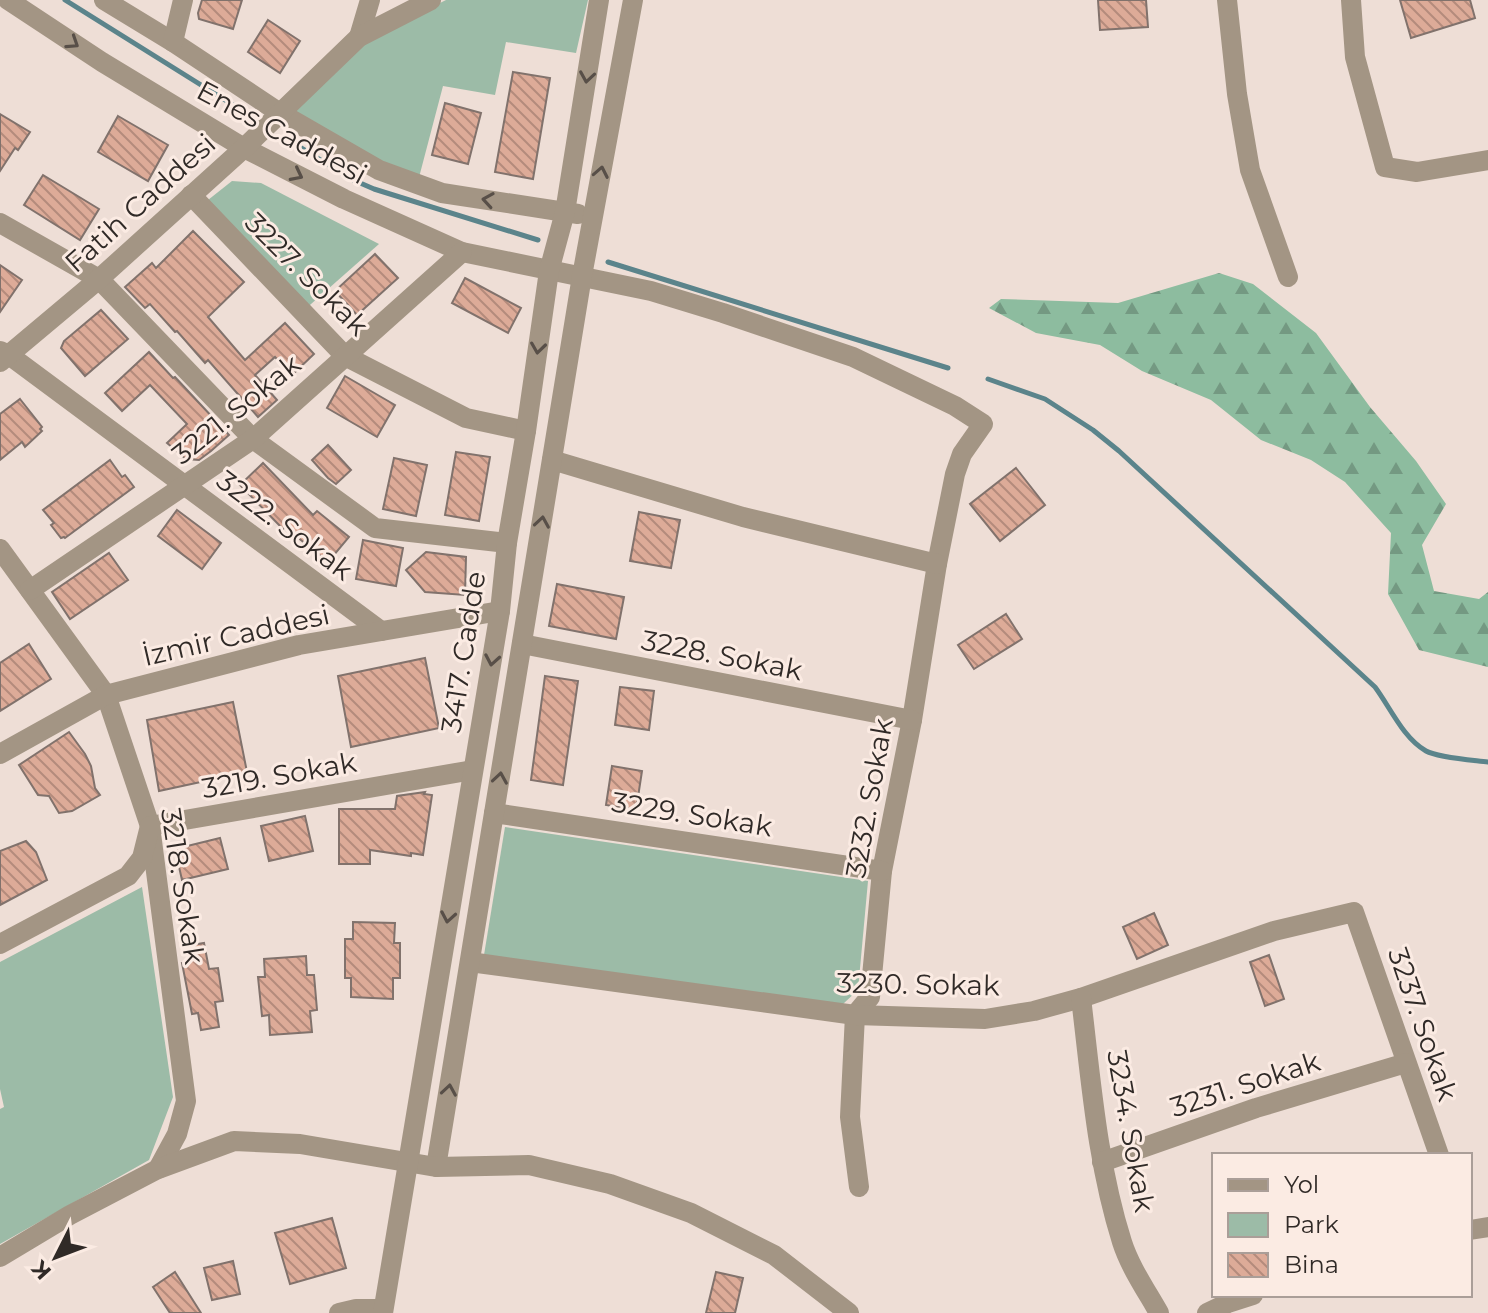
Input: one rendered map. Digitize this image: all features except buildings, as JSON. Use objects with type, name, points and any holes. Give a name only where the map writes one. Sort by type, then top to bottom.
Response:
[{"type":"street","name":"Enes Caddesi","points":[[8,0],[102,62],[244,148],[344,199],[462,252],[582,276]]},
{"type":"street","name":"Enes Caddesi","points":[[104,0],[280,113],[379,170],[442,193],[593,217]]},
{"type":"street","points":[[173,42],[183,0]]},
{"type":"street","points":[[359,37],[370,0]]},
{"type":"street","name":"Fatih Caddesi","points":[[3,356],[99,279],[244,148],[359,37],[431,0]]},
{"type":"street","name":"3417. Cadde","points":[[383,1311],[500,611],[507,543],[549,271],[565,212],[599,0]]},
{"type":"street","name":"3417. Cadde","points":[[436,1167],[582,276],[633,0]]},
{"type":"street","points":[[1227,0],[1237,94],[1250,170],[1288,277]]},
{"type":"street","points":[[1351,0],[1355,57],[1385,167],[1417,172],[1488,160]]},
{"type":"street","name":"3227. Sokak","points":[[191,195],[345,356],[466,418],[526,431]]},
{"type":"street","points":[[0,223],[99,279],[253,439],[375,528],[507,543]]},
{"type":"street","name":"3221. Sokak","points":[[30,590],[253,439],[462,252]]},
{"type":"street","name":"3232. Sokak","points":[[582,276],[651,291],[853,357],[955,406],[983,424],[962,454],[955,474],[882,871],[870,997],[855,1015],[850,1117],[859,1187]]},
{"type":"street","name":"3222. Sokak","points":[[3,356],[381,631]]},
{"type":"street","points":[[552,460],[743,517],[937,564]]},
{"type":"street","name":"3218. Sokak","points":[[0,549],[106,695],[150,826],[186,1101],[177,1134],[158,1169]]},
{"type":"street","name":"İzmir Caddesi","points":[[0,754],[106,695],[299,645],[500,611]]},
{"type":"street","name":"3228. Sokak","points":[[522,644],[912,720]]},
{"type":"street","name":"3219. Sokak","points":[[150,826],[473,770]]},
{"type":"street","name":"3229. Sokak","points":[[494,813],[882,871]]},
{"type":"street","points":[[0,944],[128,876],[142,858],[150,826]]},
{"type":"street","name":"3230. Sokak","points":[[470,962],[855,1015],[985,1019],[1034,1011],[1081,998],[1274,931],[1354,912]]},
{"type":"street","name":"3237. Sokak","points":[[1354,912],[1438,1153]]},
{"type":"street","name":"3234. Sokak","points":[[1081,998],[1102,1162],[1123,1244],[1159,1313]]},
{"type":"street","name":"3231. Sokak","points":[[1102,1162],[1256,1108],[1406,1063]]},
{"type":"street","points":[[0,1257],[70,1215],[158,1169],[234,1141],[300,1144],[436,1167],[529,1165],[610,1184],[691,1213],[774,1255],[849,1313]]},
{"type":"street","points":[[1207,1313],[1247,1297]]},
{"type":"street","points":[[339,1313],[356,1309],[383,1311]]},
{"type":"green space","points":[[446,0],[588,0],[576,53],[506,42],[495,95],[443,86],[417,185],[289,112],[364,41]]},
{"type":"green space","points":[[232,181],[261,183],[379,244],[302,312],[208,200]]},
{"type":"green space","points":[[1219,273],[1253,284],[1316,333],[1446,504],[1422,545],[1434,591],[1479,599],[1488,592],[1488,667],[1419,650],[1388,594],[1391,533],[1345,482],[1311,460],[1261,440],[1211,400],[1142,371],[1100,345],[1036,333],[989,308],[1001,299],[1118,303]]},
{"type":"green space","points":[[505,827],[868,881],[858,990],[843,1004],[484,955]]},
{"type":"green space","points":[[142,887],[173,1097],[149,1160],[0,1244],[0,1109],[4,1107],[0,1089],[0,962]]},
{"type":"waterway","points":[[65,0],[257,120]]},
{"type":"waterway","points":[[284,137],[351,179],[374,189],[538,240]]},
{"type":"waterway","points":[[608,262],[948,368]]},
{"type":"waterway","points":[[988,379],[1045,399],[1119,451],[1375,687],[1418,745],[1439,755],[1488,762]]}]
